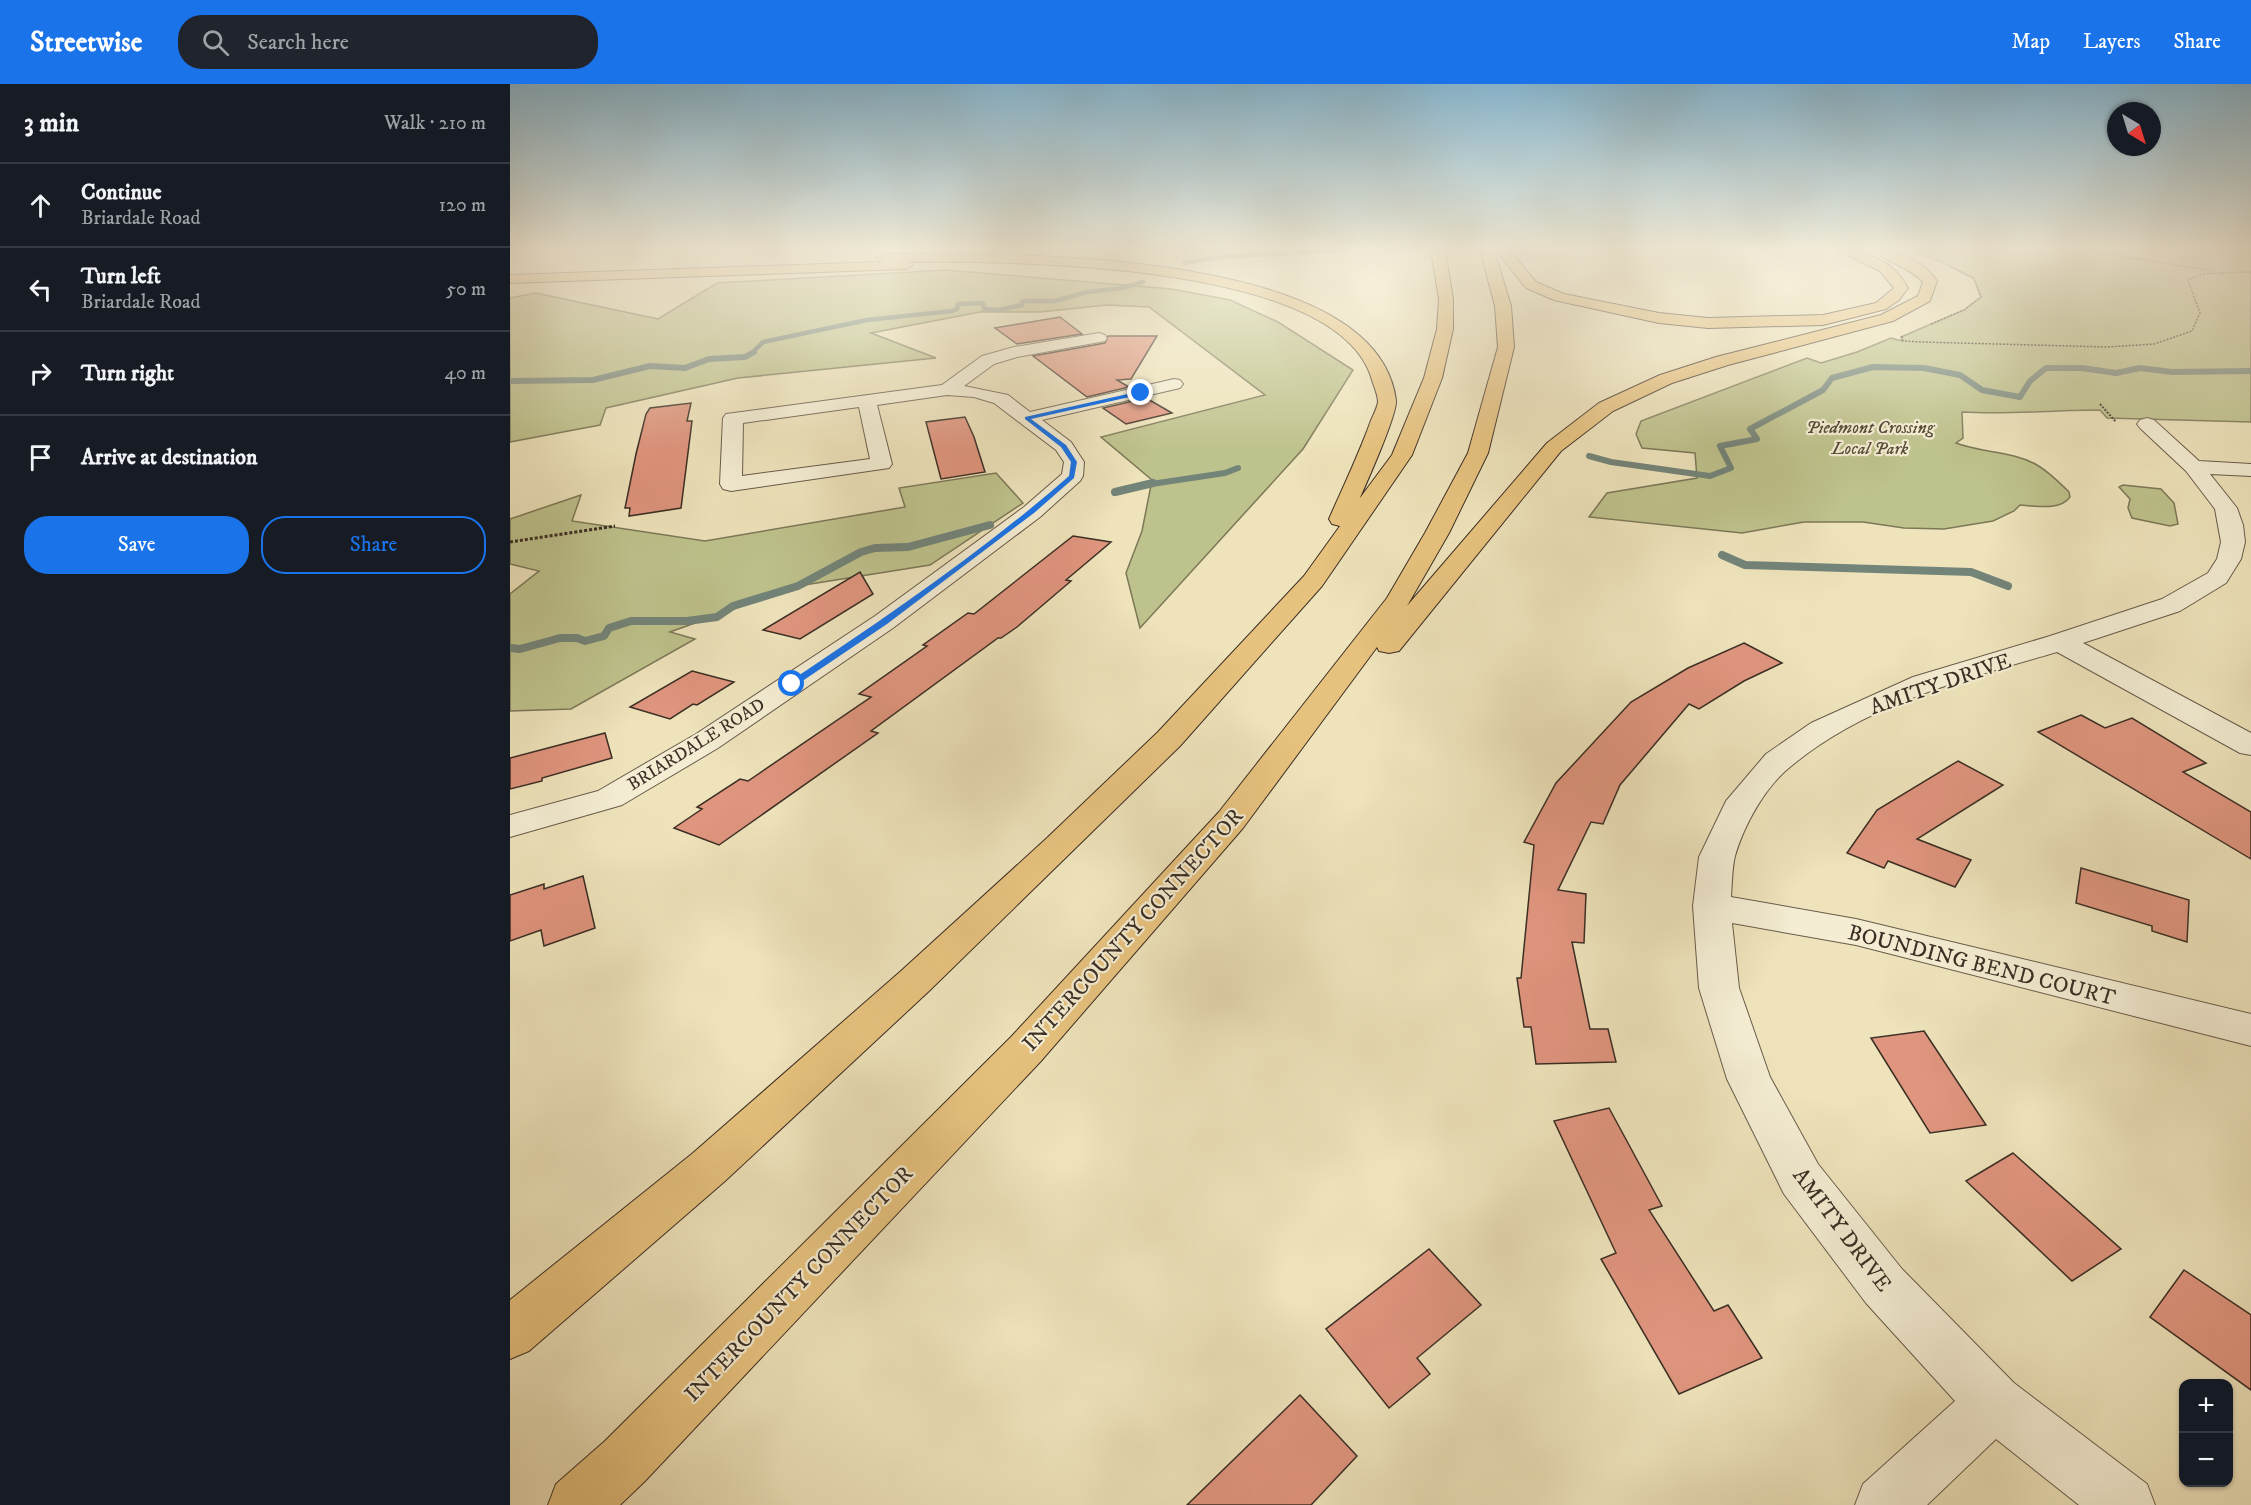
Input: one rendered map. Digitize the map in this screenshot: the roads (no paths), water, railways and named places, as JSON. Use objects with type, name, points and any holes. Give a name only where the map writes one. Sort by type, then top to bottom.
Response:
[{"type":"highway","points":[[1313,581],[1372,444],[1387,402],[1379,366],[1361,344],[1338,326],[1320,316]]},
{"type":"highway","points":[[510,1333],[709,1167],[915,981],[1169,739],[1313,581],[1402,455],[1433,378],[1445,329],[1445,316]]},
{"type":"highway","name":"INTERCOUNTY CONNECTOR","points":[[577,1505],[625,1461],[1026,1049],[1231,820],[1398,601],[1437,533],[1478,453],[1506,347],[1504,316]]},
{"type":"highway","points":[[1648,316],[1708,322],[1749,322],[1823,320],[1840,316]]},
{"type":"highway","points":[[1231,820],[1417,613],[1554,447],[1606,407],[1666,379],[1722,361],[1890,316]]},
{"type":"street","points":[[948,390],[988,360],[1014,352],[1099,338]]},
{"type":"street","points":[[1027,418],[1174,384]]},
{"type":"street","name":"BRIARDALE ROAD","points":[[510,826],[610,798],[707,741],[884,622],[1032,512],[1072,476],[1074,462],[1064,446],[1001,399],[974,392],[948,390],[867,400],[733,418],[731,484],[882,464],[867,400]]},
{"type":"street","name":"AMITY DRIVE","points":[[2126,1505],[1994,1403],[1884,1286],[1801,1179],[1749,1079],[1719,988],[1712,906],[1717,857],[1738,808],[1777,761],[1822,730],[1882,700],[1923,683],[2060,642],[2170,605],[2217,578],[2229,559],[2232,542],[2231,525],[2222,502],[2193,467],[2132,423]]},
{"type":"street","points":[[2193,467],[2251,470]]},
{"type":"street","points":[[2060,642],[2251,746]]},
{"type":"street","points":[[2218,729],[2251,715]]},
{"type":"street","name":"BOUNDING BEND COURT","points":[[1712,906],[1856,932],[2251,1030]]},
{"type":"street","points":[[1884,1505],[1994,1403]]},
{"type":"waterway","points":[[752,353],[763,342],[867,320],[902,316]]},
{"type":"waterway","points":[[510,381],[593,380],[650,366],[685,368],[709,359],[745,357],[754,352]]},
{"type":"waterway","points":[[1589,456],[1611,462],[1710,476],[1731,468],[1720,446],[1757,439],[1750,429],[1823,390],[1832,378],[1873,367],[1924,368],[1960,375],[1982,390],[2020,397],[2030,381],[2046,368],[2082,368],[2116,373],[2140,368],[2172,372],[2251,371]]},
{"type":"waterway","points":[[1145,485],[1225,473],[1238,468]]},
{"type":"waterway","points":[[1115,492],[1153,483]]},
{"type":"waterway","points":[[510,648],[520,649],[560,638],[577,638],[585,641],[604,636],[609,628],[631,621],[687,621],[717,617],[733,606],[798,586],[861,552],[875,548],[908,547],[990,525]]},
{"type":"waterway","points":[[1722,555],[1745,565],[1971,572],[2008,586]]},
{"type":"park label","name":"Piedmont Crossing Local Park","points":[[1870,437]]}]
